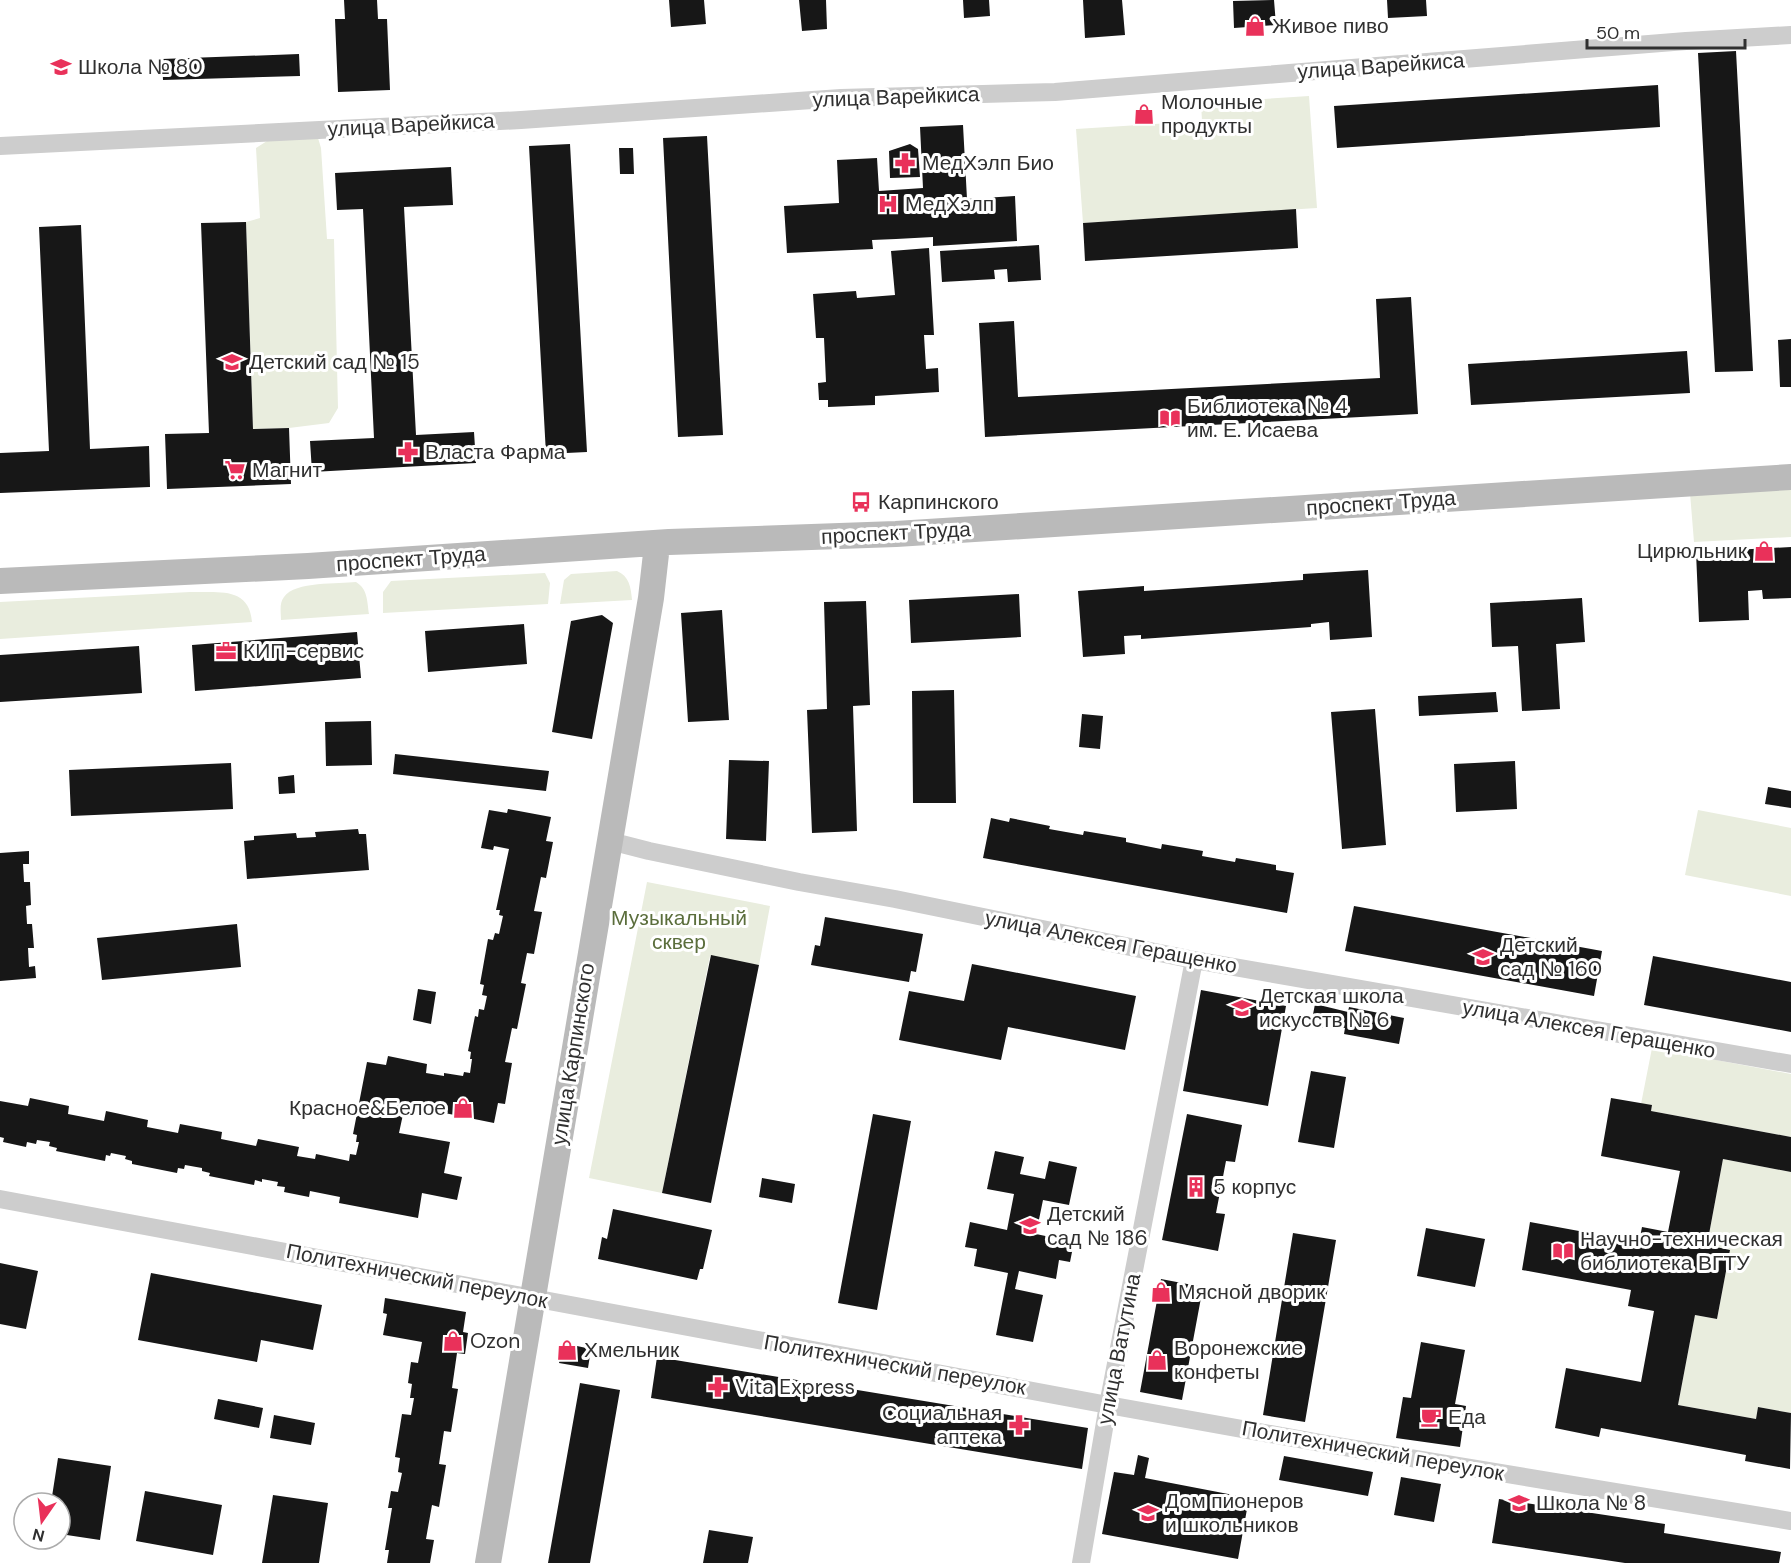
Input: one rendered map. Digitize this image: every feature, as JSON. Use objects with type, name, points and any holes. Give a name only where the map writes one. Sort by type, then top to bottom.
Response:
[{"type":"main road","name":"проспект Труда","points":[[0,580],[308,566],[657,544],[896,534],[1791,477]]},
{"type":"main road","name":"улица Карпинского","points":[[488,1563],[651,598],[657,544]]},
{"type":"street","name":"улица Варейкиса","points":[[0,146],[520,120],[841,98],[1055,92],[1686,41],[1791,35]]},
{"type":"street","name":"улица Алексея Геращенко","points":[[610,841],[799,882],[895,899],[1194,960],[1791,1064]]},
{"type":"street","name":"улица Ватутина","points":[[1081,1563],[1108,1405],[1194,960]]},
{"type":"street","name":"Политехнический переулок","points":[[0,1199],[1108,1405],[1343,1447],[1791,1521]]},
{"type":"green space","points":[[1309,96],[1317,208],[1083,223],[1076,129],[1202,121],[1201,103]]},
{"type":"green space","points":[[318,138],[321,148],[327,239],[334,239],[338,408],[329,423],[289,428],[253,429],[246,222],[260,218],[256,148],[267,141]]},
{"type":"green space","points":[[1791,488],[1791,537],[1694,542],[1690,493]]},
{"type":"green space","points":[[617,571],[629,582],[632,600],[560,604],[564,580],[571,574]]},
{"type":"green space","points":[[545,573],[550,583],[548,604],[383,613],[383,592],[391,581]]},
{"type":"green space","points":[[356,582],[365,592],[369,614],[281,620],[281,602],[290,592],[307,586]]},
{"type":"green space","points":[[221,592],[238,597],[250,610],[252,622],[0,639],[0,602]]},
{"type":"green space","points":[[1698,810],[1791,828],[1791,896],[1685,875]]},
{"type":"green space","name":"Музыкальный сквер","points":[[647,882],[770,906],[759,965],[710,956],[662,1193],[589,1178]]},
{"type":"green space","points":[[1652,1048],[1791,1074],[1791,1137],[1651,1111],[1652,1105],[1641,1104]]},
{"type":"green space","points":[[1723,1159],[1791,1172],[1791,1413],[1758,1407],[1756,1419],[1678,1405],[1695,1315],[1717,1319],[1730,1250],[1707,1245]]},
{"type":"building","points":[[344,0],[377,0],[378,19],[387,19],[390,90],[338,92],[335,19],[345,19]]},
{"type":"building","points":[[669,0],[704,0],[706,24],[671,27]]},
{"type":"building","points":[[799,0],[826,0],[827,29],[802,31]]},
{"type":"building","points":[[963,0],[989,0],[990,16],[964,18]]},
{"type":"building","points":[[1083,0],[1122,0],[1125,35],[1085,38]]},
{"type":"building","points":[[1274,0],[1276,25],[1234,28],[1233,1]]},
{"type":"building","points":[[1387,0],[1426,0],[1427,16],[1388,18]]},
{"type":"building","points":[[1736,51],[1753,371],[1715,372],[1698,53]]},
{"type":"building","points":[[299,54],[300,76],[163,80],[162,59]]},
{"type":"building","points":[[1658,85],[1660,127],[1337,148],[1334,106]]},
{"type":"building","points":[[963,125],[967,199],[1015,196],[1017,241],[933,246],[933,237],[872,240],[873,249],[787,253],[784,206],[839,203],[837,160],[877,158],[879,191],[923,188],[920,127]]},
{"type":"building","points":[[707,136],[723,435],[678,437],[663,138]]},
{"type":"building","points":[[570,144],[587,452],[546,454],[529,146]]},
{"type":"building","points":[[910,144],[918,149],[920,177],[890,178],[889,151]]},
{"type":"building","points":[[619,148],[633,148],[634,174],[620,174]]},
{"type":"building","points":[[451,167],[453,205],[404,207],[416,435],[474,432],[476,463],[312,472],[310,441],[374,438],[363,209],[337,210],[335,173]]},
{"type":"building","points":[[1296,209],[1298,248],[1085,261],[1083,223]]},
{"type":"building","points":[[246,222],[253,429],[289,428],[291,484],[167,489],[165,434],[209,433],[201,223]]},
{"type":"building","points":[[81,225],[90,449],[149,446],[150,487],[0,493],[0,453],[49,451],[39,227]]},
{"type":"building","points":[[1039,245],[1041,280],[1008,282],[1007,269],[994,270],[995,279],[942,282],[940,251]]},
{"type":"building","points":[[929,248],[934,335],[924,335],[926,369],[938,368],[939,392],[875,396],[875,405],[828,407],[828,400],[819,400],[818,383],[826,382],[824,338],[816,338],[813,294],[856,291],[857,298],[895,295],[891,251]]},
{"type":"building","points":[[1411,297],[1418,414],[985,437],[979,323],[1014,321],[1018,397],[1380,378],[1376,299]]},
{"type":"building","points":[[1791,339],[1791,387],[1780,387],[1778,340]]},
{"type":"building","points":[[1687,351],[1690,393],[1471,405],[1468,364]]},
{"type":"building","points":[[1791,547],[1791,598],[1763,599],[1762,590],[1748,591],[1749,620],[1699,622],[1696,552]]},
{"type":"building","points":[[1368,570],[1372,637],[1330,640],[1329,622],[1311,624],[1311,627],[1141,639],[1141,635],[1124,636],[1125,654],[1083,657],[1078,591],[1144,586],[1144,591],[1303,580],[1303,574]]},
{"type":"building","points":[[1019,594],[1021,637],[911,643],[909,600]]},
{"type":"building","points":[[1582,598],[1585,642],[1556,644],[1560,709],[1522,711],[1518,646],[1492,647],[1490,603]]},
{"type":"building","points":[[866,601],[870,705],[853,706],[857,831],[812,833],[807,710],[827,709],[824,602]]},
{"type":"building","points":[[722,610],[729,720],[688,722],[681,613]]},
{"type":"building","points":[[602,615],[613,623],[592,739],[552,732],[571,621]]},
{"type":"building","points":[[524,624],[527,664],[428,672],[425,631]]},
{"type":"building","points":[[357,632],[361,678],[195,691],[192,645]]},
{"type":"building","points":[[139,646],[142,693],[0,702],[0,655]]},
{"type":"building","points":[[954,690],[956,803],[913,803],[912,691]]},
{"type":"building","points":[[1496,692],[1498,712],[1419,716],[1418,696]]},
{"type":"building","points":[[1375,709],[1386,845],[1342,849],[1331,712]]},
{"type":"building","points":[[1082,714],[1103,716],[1100,749],[1079,747]]},
{"type":"building","points":[[371,721],[372,765],[326,766],[325,722]]},
{"type":"building","points":[[395,754],[549,771],[546,791],[393,774]]},
{"type":"building","points":[[729,760],[769,761],[766,841],[726,839]]},
{"type":"building","points":[[1515,761],[1517,809],[1456,812],[1454,764]]},
{"type":"building","points":[[231,763],[233,809],[71,816],[69,770]]},
{"type":"building","points":[[294,775],[295,793],[279,794],[278,777]]},
{"type":"building","points":[[1768,787],[1791,791],[1791,808],[1765,804]]},
{"type":"building","points":[[508,809],[551,817],[546,841],[553,842],[546,878],[541,877],[534,911],[542,912],[534,954],[527,953],[521,983],[526,984],[517,1029],[512,1028],[505,1062],[512,1063],[505,1104],[498,1103],[494,1123],[405,1105],[399,1133],[450,1142],[444,1173],[462,1177],[457,1200],[422,1193],[418,1218],[339,1203],[340,1197],[310,1191],[309,1197],[284,1192],[285,1187],[277,1186],[278,1182],[262,1179],[262,1182],[255,1180],[254,1185],[209,1176],[210,1173],[202,1171],[202,1168],[185,1165],[184,1169],[178,1168],[177,1173],[132,1164],[132,1161],[125,1159],[126,1156],[111,1153],[110,1156],[106,1155],[105,1161],[56,1151],[57,1148],[49,1146],[50,1142],[37,1140],[36,1144],[27,1142],[26,1147],[3,1142],[4,1138],[0,1137],[0,1101],[28,1106],[30,1098],[69,1106],[68,1114],[104,1121],[106,1111],[148,1120],[147,1127],[178,1133],[180,1124],[222,1132],[221,1139],[256,1146],[258,1139],[299,1147],[297,1156],[315,1159],[316,1154],[349,1161],[350,1154],[356,1155],[359,1142],[356,1142],[357,1135],[353,1134],[367,1062],[386,1065],[388,1056],[427,1064],[426,1073],[463,1076],[464,1072],[470,1073],[472,1059],[470,1059],[471,1052],[468,1051],[475,1016],[478,1017],[479,1009],[484,1010],[487,996],[482,995],[484,985],[480,984],[488,939],[493,940],[495,933],[499,934],[503,916],[499,915],[500,910],[496,910],[509,849],[494,846],[493,850],[481,848],[489,810],[507,813]]},
{"type":"building","points":[[991,818],[1009,822],[1010,818],[1050,826],[1049,829],[1083,835],[1084,831],[1126,838],[1126,842],[1161,849],[1162,844],[1203,851],[1202,856],[1235,862],[1236,858],[1276,865],[1276,870],[1294,873],[1287,913],[983,858]]},
{"type":"building","points":[[358,829],[359,834],[366,834],[369,870],[247,879],[244,841],[254,840],[254,836],[296,833],[297,838],[316,837],[315,832]]},
{"type":"building","points":[[29,851],[29,864],[23,864],[24,882],[30,882],[31,905],[26,906],[27,924],[32,924],[34,948],[28,948],[29,967],[35,966],[36,978],[0,981],[0,853]]},
{"type":"building","points":[[1354,906],[1602,951],[1594,996],[1345,951]]},
{"type":"building","points":[[825,917],[923,934],[916,972],[911,971],[909,982],[811,965],[815,945],[820,946]]},
{"type":"building","points":[[237,924],[241,967],[102,980],[97,938]]},
{"type":"building","points":[[711,955],[759,965],[711,1203],[662,1193]]},
{"type":"building","points":[[1653,956],[1791,982],[1791,1032],[1644,1005]]},
{"type":"building","points":[[972,964],[1136,996],[1125,1050],[1008,1027],[1001,1060],[899,1040],[909,991],[964,1001]]},
{"type":"building","points":[[418,989],[436,992],[431,1024],[413,1020]]},
{"type":"building","points":[[1201,990],[1286,1006],[1268,1106],[1183,1091]]},
{"type":"building","points":[[1315,1004],[1348,1012],[1349,1007],[1404,1018],[1399,1044],[1344,1034],[1345,1028],[1330,1025],[1330,1029],[1311,1025]]},
{"type":"building","points":[[1311,1071],[1346,1077],[1334,1148],[1298,1142]]},
{"type":"building","points":[[1611,1098],[1652,1105],[1651,1111],[1791,1137],[1791,1172],[1723,1159],[1707,1245],[1730,1250],[1717,1319],[1695,1315],[1678,1405],[1756,1419],[1758,1407],[1791,1413],[1790,1469],[1745,1461],[1746,1455],[1601,1428],[1599,1437],[1555,1428],[1566,1368],[1641,1382],[1654,1311],[1628,1306],[1631,1290],[1522,1270],[1530,1222],[1639,1242],[1642,1227],[1668,1232],[1680,1171],[1601,1156]]},
{"type":"building","points":[[873,1114],[911,1121],[877,1310],[838,1303]]},
{"type":"building","name":"5 корпус","points":[[1187,1114],[1242,1125],[1235,1162],[1226,1161],[1216,1213],[1225,1214],[1218,1251],[1162,1240]]},
{"type":"building","points":[[995,1151],[1024,1157],[1020,1174],[1045,1179],[1049,1161],[1077,1167],[1069,1205],[1043,1200],[1036,1234],[1074,1242],[1070,1262],[1059,1260],[1056,1279],[1019,1271],[1015,1289],[1043,1295],[1033,1342],[996,1335],[1008,1273],[974,1266],[977,1249],[965,1247],[970,1222],[1007,1230],[1014,1194],[987,1189]]},
{"type":"building","points":[[762,1178],[795,1184],[792,1203],[759,1197]]},
{"type":"building","points":[[613,1209],[712,1230],[703,1269],[700,1269],[697,1280],[598,1259],[602,1237],[607,1239]]},
{"type":"building","points":[[1426,1228],[1485,1239],[1475,1287],[1417,1276]]},
{"type":"building","points":[[1293,1233],[1336,1240],[1305,1422],[1263,1415]]},
{"type":"building","points":[[0,1263],[38,1271],[26,1329],[0,1324]]},
{"type":"building","points":[[151,1273],[322,1305],[313,1350],[261,1340],[257,1362],[138,1340]]},
{"type":"building","points":[[1161,1279],[1203,1287],[1182,1400],[1140,1392]]},
{"type":"building","points":[[385,1298],[466,1312],[463,1332],[468,1333],[465,1354],[457,1353],[452,1388],[458,1389],[451,1432],[444,1431],[439,1464],[446,1465],[439,1507],[432,1505],[426,1539],[434,1540],[430,1563],[387,1563],[389,1550],[385,1550],[392,1508],[388,1508],[391,1491],[398,1492],[402,1473],[398,1472],[400,1458],[395,1457],[402,1414],[411,1415],[414,1398],[410,1398],[412,1384],[408,1383],[411,1362],[418,1363],[422,1342],[383,1335],[387,1314],[383,1313]]},
{"type":"building","points":[[1421,1342],[1465,1350],[1455,1404],[1466,1406],[1460,1447],[1396,1438],[1403,1397],[1411,1398]]},
{"type":"building","points":[[563,1343],[591,1349],[588,1368],[559,1363]]},
{"type":"building","points":[[657,1357],[1088,1428],[1082,1469],[651,1398]]},
{"type":"building","points":[[580,1383],[620,1390],[590,1563],[548,1563]]},
{"type":"building","points":[[218,1399],[263,1408],[259,1428],[214,1419]]},
{"type":"building","points":[[274,1415],[315,1423],[311,1445],[270,1438]]},
{"type":"building","points":[[1138,1455],[1149,1458],[1145,1478],[1249,1498],[1238,1559],[1102,1534],[1114,1472],[1134,1475]]},
{"type":"building","points":[[1284,1456],[1373,1472],[1368,1496],[1279,1480]]},
{"type":"building","points":[[58,1458],[111,1466],[100,1540],[72,1536],[72,1491],[53,1491]]},
{"type":"building","points":[[1401,1477],[1441,1484],[1434,1522],[1394,1515]]},
{"type":"building","points":[[145,1491],[222,1505],[213,1555],[136,1541]]},
{"type":"building","points":[[273,1495],[328,1503],[319,1563],[262,1563]]},
{"type":"building","points":[[1499,1499],[1665,1524],[1664,1533],[1781,1552],[1779,1563],[1625,1563],[1492,1543]]},
{"type":"building","points":[[709,1530],[753,1537],[748,1563],[703,1563]]},
{"type":"place","name":"Живое пиво","points":[[1255,26]]},
{"type":"place","name":"Школа № 80","points":[[61,67]]},
{"type":"place","name":"Молочные продукты","points":[[1144,114]]},
{"type":"place","name":"МедХэлп Био","points":[[905,163]]},
{"type":"place","name":"МедХэлп","points":[[888,204]]},
{"type":"place","name":"Детский сад № 15","points":[[232,362]]},
{"type":"place","name":"Библиотека № 4 им. Е. Исаева","points":[[1170,418]]},
{"type":"place","name":"Власта Фарма","points":[[408,452]]},
{"type":"place","name":"Магнит","points":[[235,470]]},
{"type":"place","name":"Карпинского","points":[[861,502]]},
{"type":"place","name":"Цирюльник","points":[[1764,551]]},
{"type":"place","name":"КИП-сервис","points":[[226,651]]},
{"type":"place","name":"Детский сад № 160","points":[[1483,957]]},
{"type":"place","name":"Детская школа искусств № 6","points":[[1242,1008]]},
{"type":"place","name":"Красное&Белое","points":[[463,1108]]},
{"type":"place","name":"5 корпус","points":[[1196,1187]]},
{"type":"place","name":"Детский сад № 186","points":[[1030,1226]]},
{"type":"place","name":"Научно-техническая библиотека ВГТУ","points":[[1563,1251]]},
{"type":"place","name":"Мясной дворик","points":[[1161,1292]]},
{"type":"place","name":"Ozon","points":[[453,1341]]},
{"type":"place","name":"Хмельник","points":[[567,1350]]},
{"type":"place","name":"Воронежские конфеты","points":[[1157,1360]]},
{"type":"place","name":"Vita Express","points":[[718,1387]]},
{"type":"place","name":"Еда","points":[[1431,1417]]},
{"type":"place","name":"Социальная аптека","points":[[1019,1425]]},
{"type":"place","name":"Школа № 8","points":[[1519,1503]]},
{"type":"place","name":"Дом пионеров и школьников","points":[[1148,1513]]}]
